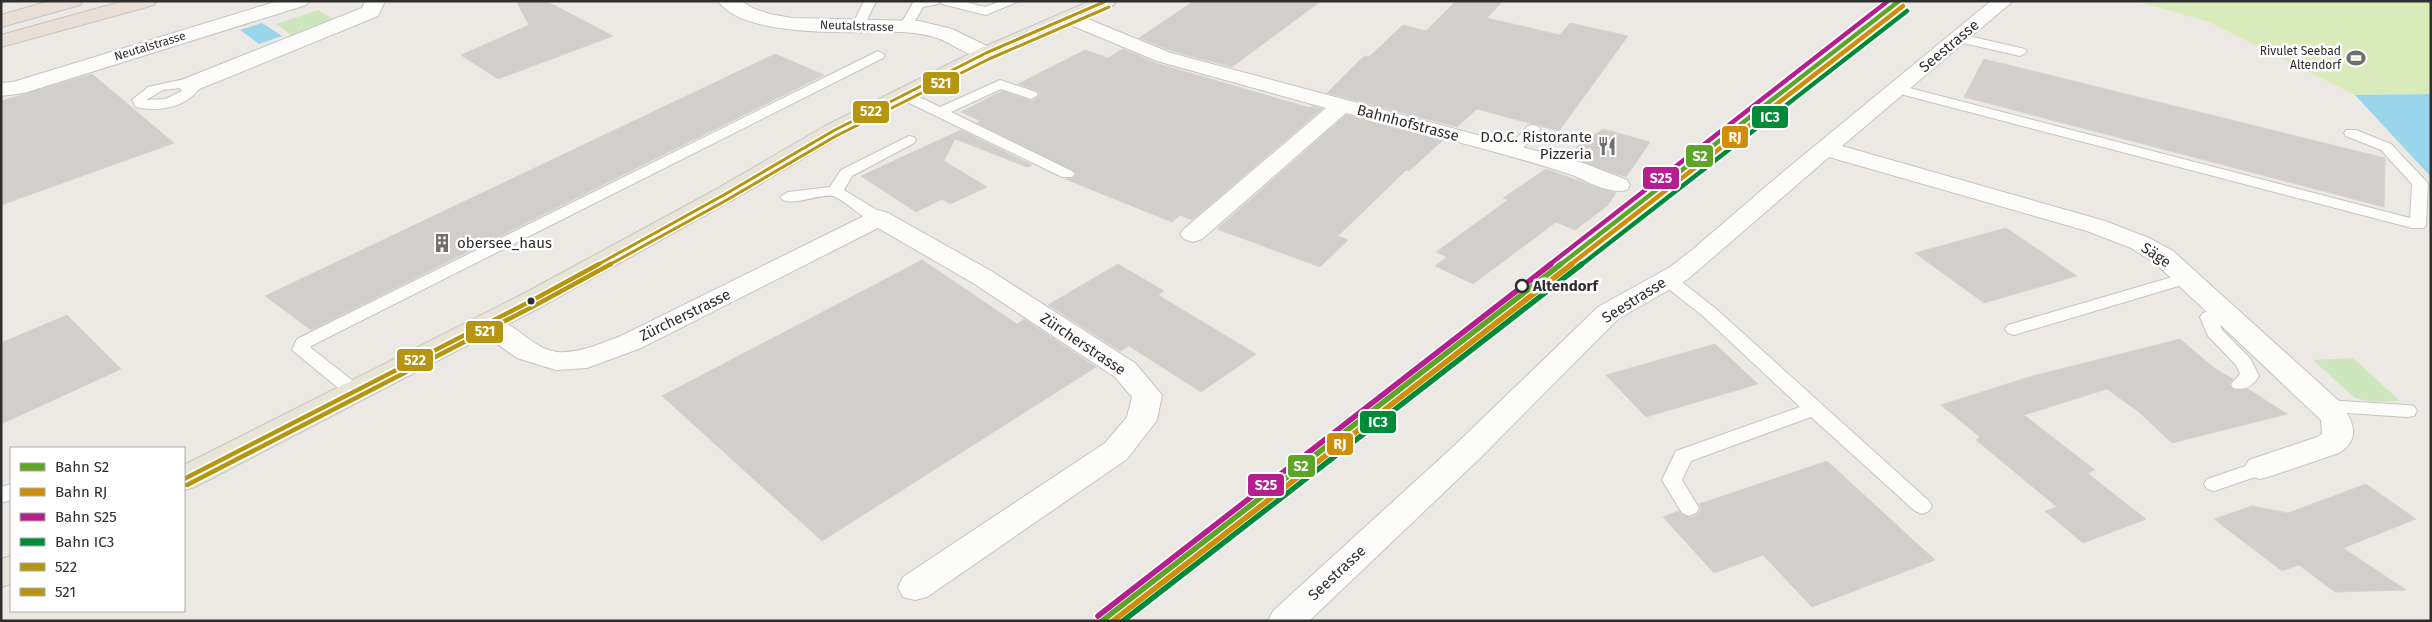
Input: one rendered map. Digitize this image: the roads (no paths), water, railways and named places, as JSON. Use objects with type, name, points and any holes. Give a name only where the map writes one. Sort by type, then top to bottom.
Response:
[{"type":"highway","points":[[1,21],[74,1]]},
{"type":"highway","points":[[1,41],[147,1]]},
{"type":"main road","points":[[185,478],[488,324],[722,196],[833,131],[986,53],[1107,1]]},
{"type":"street","name":"Neutalstrasse","points":[[1,76],[245,1]]},
{"type":"street","name":"Neutalstrasse","points":[[1,90],[16,88],[299,1]]},
{"type":"street","points":[[189,85],[371,12],[375,1]]},
{"type":"street","name":"Neutalstrasse","points":[[728,1],[737,8],[770,19],[808,24],[919,27],[942,33],[986,53]]},
{"type":"street","name":"Seestrasse","points":[[1286,621],[1466,453],[1608,313],[1667,279],[1701,256],[2003,1]]},
{"type":"street","name":"Bahnhofstrasse","points":[[1068,17],[1164,57],[1578,169],[1618,185]]},
{"type":"street","name":"Bahnhofstrasse","points":[[1193,234],[1342,105]]},
{"type":"street","name":"Säge","points":[[1826,149],[2096,226],[2148,248],[2164,257],[2326,406],[2336,418],[2338,439],[2328,445],[2260,468]]},
{"type":"street","name":"Zürcherstrasse","points":[[488,324],[527,352],[556,361],[587,359],[631,342],[879,218],[982,277],[1125,370],[1146,395],[1142,420],[1116,451],[915,587]]},
{"type":"lane","points":[[858,26],[870,1]]},
{"type":"lane","points":[[905,27],[918,4],[934,1]]},
{"type":"lane","points":[[946,1],[986,11],[1013,1]]},
{"type":"lane","points":[[1960,38],[2020,52]]},
{"type":"lane","points":[[355,392],[301,350],[304,343],[878,55]]},
{"type":"lane","points":[[940,112],[1000,84],[1031,95]]},
{"type":"lane","points":[[1898,89],[2418,225],[2420,183],[2386,147],[2351,133]]},
{"type":"lane","points":[[904,95],[1067,174]]},
{"type":"lane","points":[[1512,151],[1533,129]]},
{"type":"lane","points":[[788,197],[835,190],[846,173],[909,140]]},
{"type":"lane","name":"Zürcherstrasse","points":[[835,190],[879,218]]},
{"type":"lane","points":[[2014,329],[2186,278]]},
{"type":"lane","points":[[1667,279],[1709,312],[1922,506]]},
{"type":"lane","points":[[2223,312],[2209,317],[2214,332],[2244,362],[2250,376],[2240,384]]},
{"type":"lane","points":[[2326,406],[2407,411]]},
{"type":"lane","points":[[1689,508],[1672,480],[1683,456],[1814,409]]},
{"type":"lane","points":[[2214,484],[2260,468]]},
{"type":"water","points":[[262,23],[282,36],[259,44],[240,30]]},
{"type":"water","points":[[2431,94],[2431,177],[2355,95]]},
{"type":"rail line","name":"S25","points":[[1098,616],[1888,1]]},
{"type":"rail line","name":"S2","points":[[1102,621],[1899,1]]},
{"type":"rail line","name":"RJ","points":[[1113,621],[1903,6]]},
{"type":"rail line","name":"IC3","points":[[1123,621],[1907,11]]},
{"type":"place","name":"Rivulet Seebad Altendorf","points":[[2356,58]]},
{"type":"place","name":"D.O.C. Ristorante Pizzeria","points":[[1607,146]]},
{"type":"place","name":"obersee_haus","points":[[442,243]]},
{"type":"place","name":"Altendorf","points":[[1522,286]]}]
